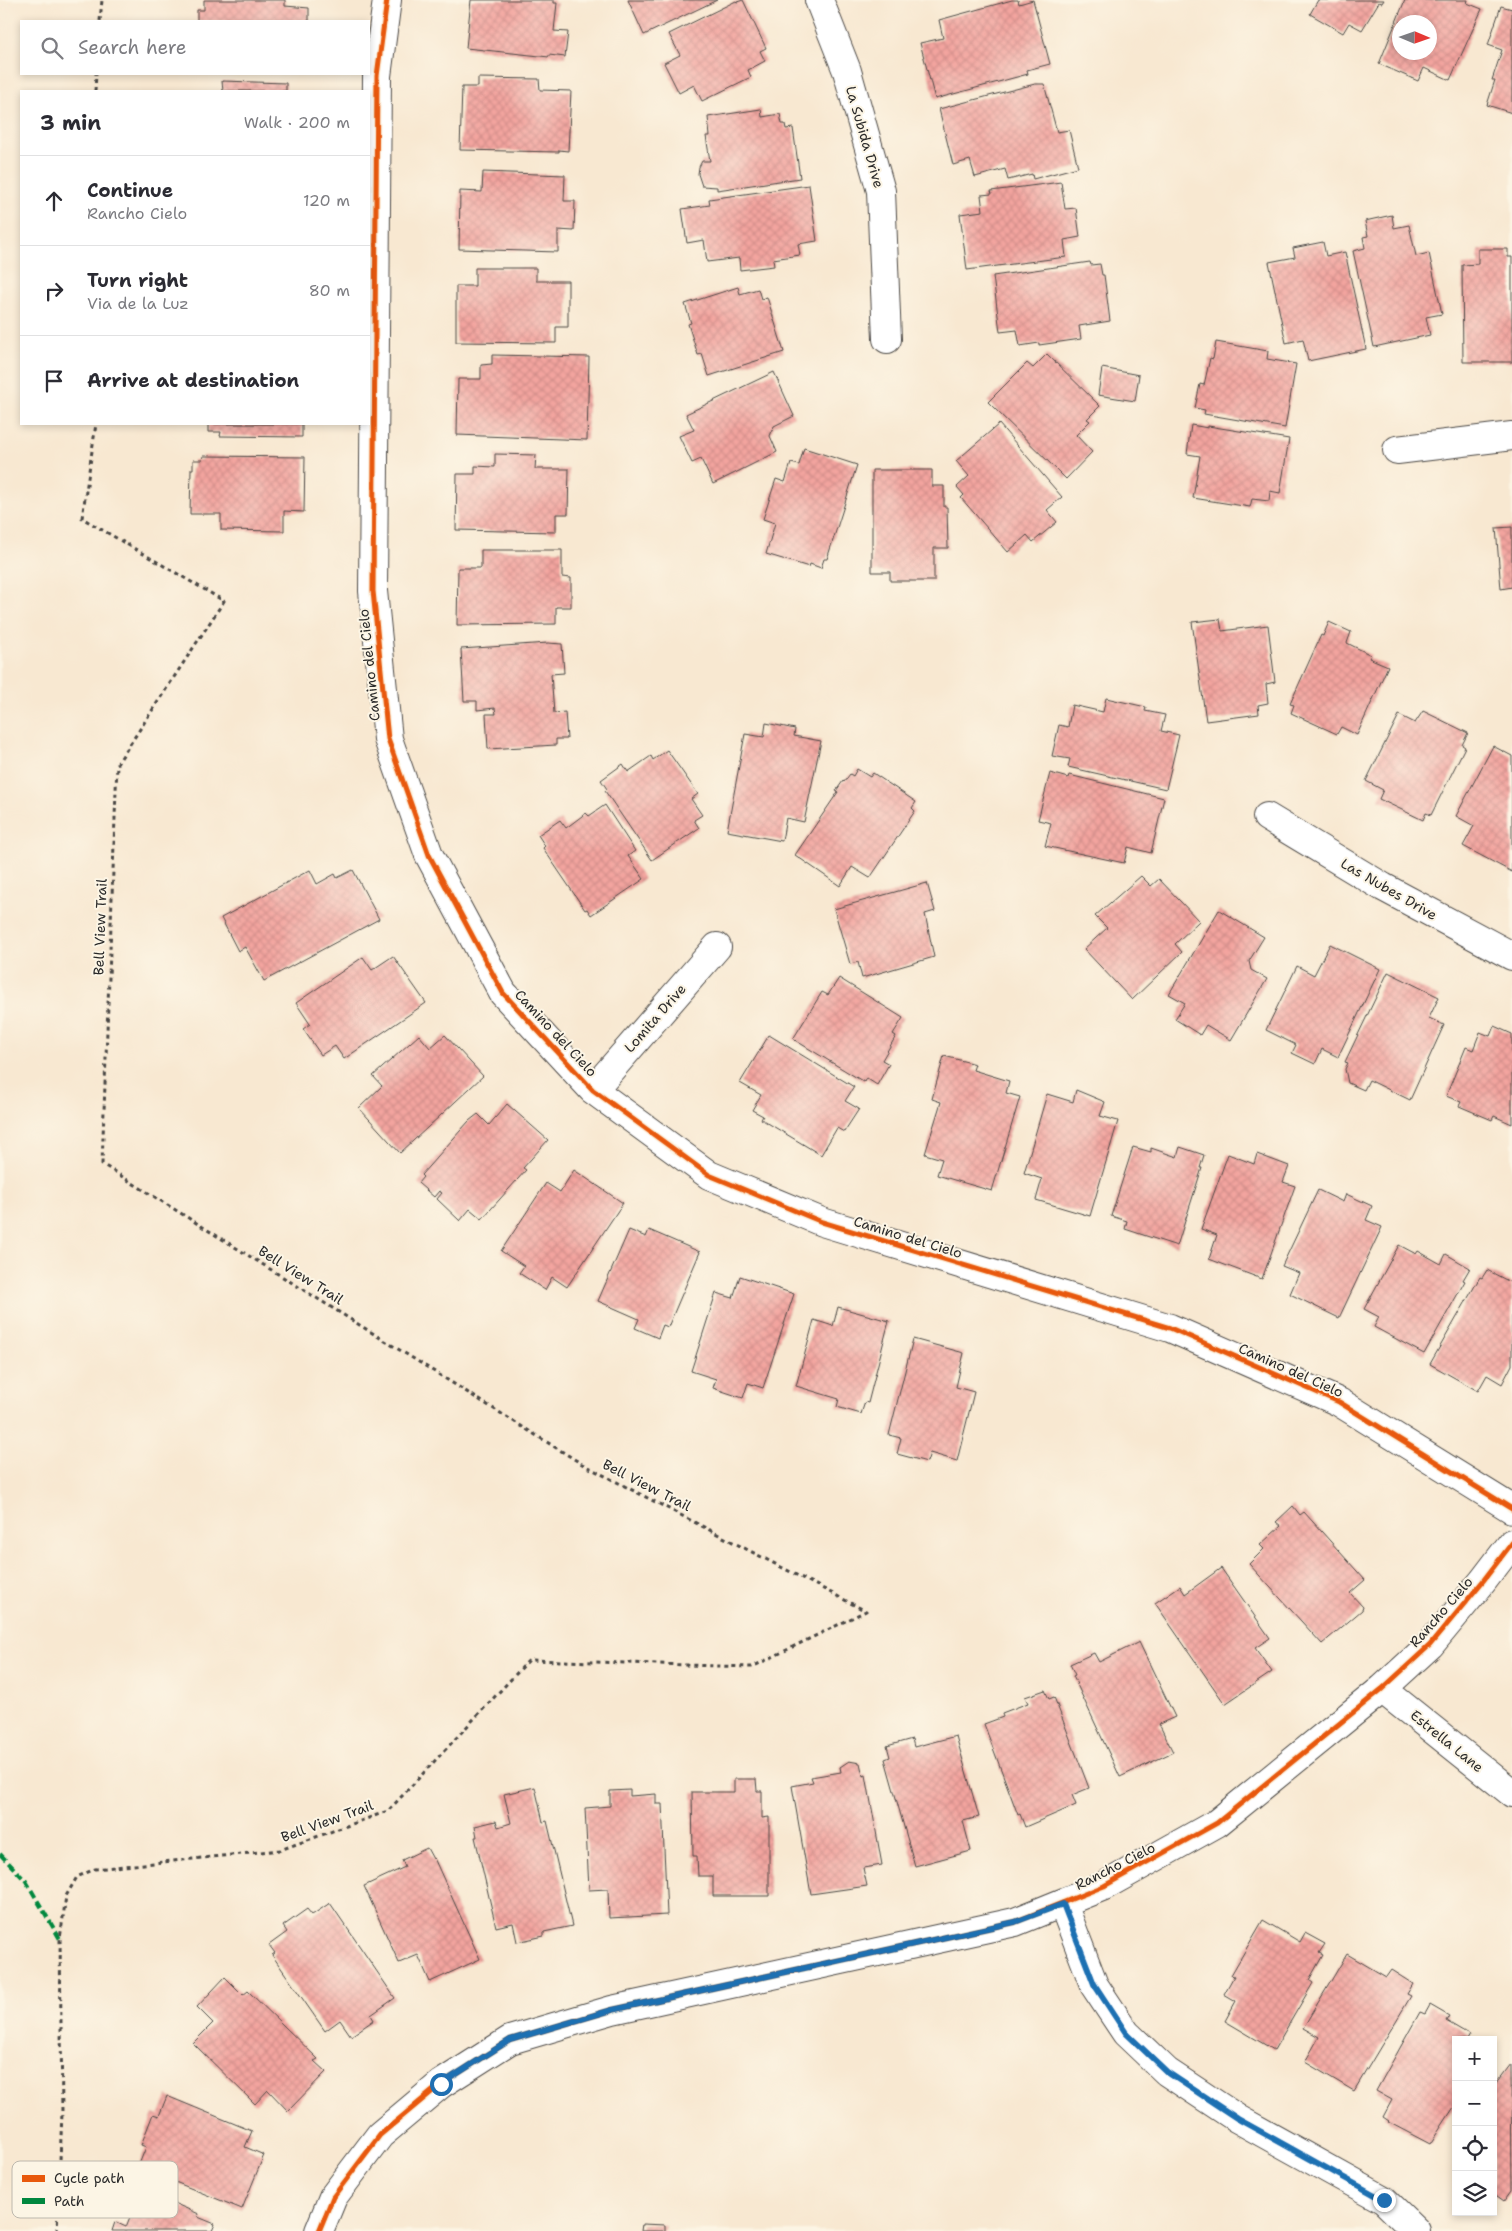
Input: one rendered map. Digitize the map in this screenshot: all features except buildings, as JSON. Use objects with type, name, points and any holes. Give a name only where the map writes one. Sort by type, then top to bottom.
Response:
[{"type":"street","name":"Camino del Cielo","points":[[387,0],[377,76],[373,591],[388,739],[429,855],[503,993],[592,1090],[709,1175],[822,1222],[1170,1328],[1339,1402],[1512,1509]]},
{"type":"street","name":"La Subida Drive","points":[[819,0],[847,71],[881,191],[887,339]]},
{"type":"street","points":[[1398,450],[1512,436]]},
{"type":"street","name":"Las Nubes Drive","points":[[1267,817],[1383,887],[1512,956]]},
{"type":"street","name":"Lomita Drive","points":[[592,1090],[716,947]]},
{"type":"street","name":"Rancho Cielo","points":[[319,2231],[334,2197],[380,2135],[441,2084],[510,2040],[612,2010],[1015,1922],[1104,1886],[1217,1823],[1382,1689],[1430,1645],[1483,1582],[1512,1543]]},
{"type":"street","name":"Estrella Lane","points":[[1382,1689],[1512,1793]]},
{"type":"street","points":[[1063,1904],[1094,1984],[1126,2033],[1167,2072],[1238,2119],[1384,2200],[1416,2231]]},
{"type":"path","points":[[100,20],[102,0]]},
{"type":"path","points":[[95,90],[96,75]]},
{"type":"marked path","points":[[0,1854],[26,1881],[60,1939]]},
{"type":"cycle path","points":[[387,0],[377,76],[373,591],[388,739],[429,855],[503,993],[593,1090],[709,1175],[822,1222],[1170,1328],[1339,1402],[1512,1509]]},
{"type":"cycle path","points":[[319,2231],[333,2197],[380,2135],[441,2084],[510,2040],[612,2010],[1015,1922],[1104,1886],[1217,1823],[1382,1689],[1430,1645],[1512,1543]]},
{"type":"route","points":[[441,2084],[510,2040],[612,2010],[1015,1922],[1063,1904],[1094,1984],[1126,2033],[1167,2072],[1238,2119],[1384,2200]]}]
